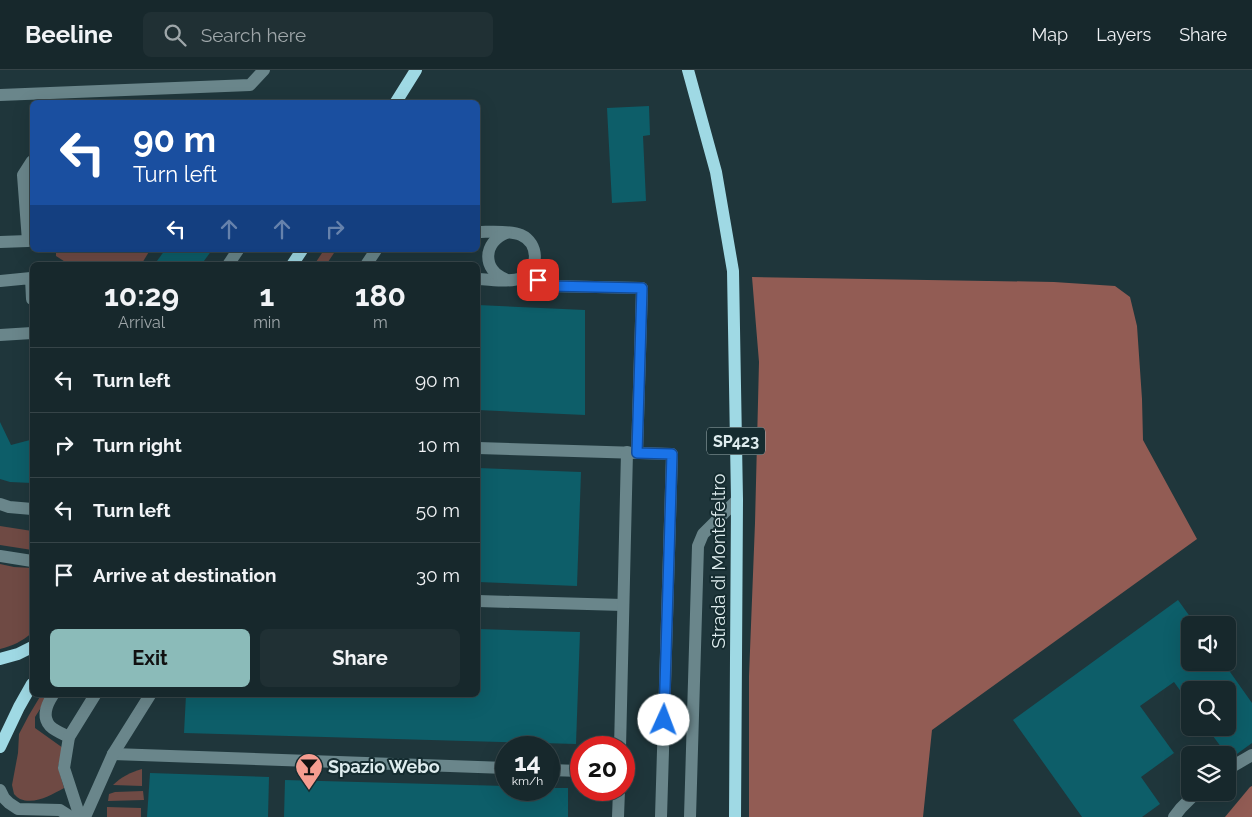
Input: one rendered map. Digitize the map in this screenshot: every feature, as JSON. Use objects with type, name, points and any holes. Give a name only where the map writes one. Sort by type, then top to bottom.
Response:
[{"type":"main road","points":[[397,100],[416,70]]},
{"type":"main road","name":"Strada di Montefeltro","points":[[688,70],[716,172],[733,271],[737,500],[736,817]]},
{"type":"main road","points":[[0,659],[18,654],[30,648]]},
{"type":"main road","points":[[0,747],[30,688]]},
{"type":"street","points":[[0,96],[250,85],[264,70]]},
{"type":"street","points":[[0,242],[28,241],[23,175],[30,164]]},
{"type":"street","points":[[480,232],[520,234],[527,238],[535,253],[532,268],[521,278],[513,280],[480,279]]},
{"type":"street","points":[[513,280],[498,276],[492,270],[488,259],[488,250],[498,237],[506,233],[514,233]]},
{"type":"street","points":[[527,274],[549,286],[642,288],[623,605],[620,736]]},
{"type":"street","points":[[0,281],[30,278]]},
{"type":"street","points":[[0,335],[30,333]]},
{"type":"street","points":[[480,448],[672,454],[661,817]]},
{"type":"street","points":[[690,817],[698,546],[703,534],[737,500]]},
{"type":"street","points":[[0,504],[30,510]]},
{"type":"street","points":[[0,556],[30,561]]},
{"type":"street","points":[[480,601],[623,605]]},
{"type":"street","points":[[52,697],[45,715],[50,726],[69,737]]},
{"type":"street","points":[[80,817],[64,768],[69,737],[94,697]]},
{"type":"street","points":[[85,817],[113,754],[149,697]]},
{"type":"street","points":[[113,754],[495,768]]},
{"type":"street","points":[[1236,764],[1252,755]]},
{"type":"street","points":[[0,790],[9,804],[18,809],[60,810],[71,817]]},
{"type":"street","points":[[618,817],[619,801]]},
{"type":"street","points":[[1174,817],[1188,801]]},
{"type":"shaded area","points":[[56,252],[149,252],[143,262],[65,262],[56,256]]},
{"type":"shaded area","points":[[323,252],[335,252],[328,262],[316,262]]},
{"type":"shaded area","points":[[752,277],[1054,282],[1115,286],[1130,297],[1137,326],[1143,440],[1197,539],[932,730],[923,817],[749,817],[749,676],[759,362]]},
{"type":"shaded area","points":[[0,526],[30,531],[30,550],[0,545]]},
{"type":"shaded area","points":[[0,564],[30,568],[30,634],[17,643],[0,649]]},
{"type":"shaded area","points":[[40,697],[48,697],[35,717],[35,728],[63,748],[58,767],[64,788],[43,798],[26,801],[19,799],[14,794],[12,785],[18,753],[19,734]]},
{"type":"shaded area","points":[[142,769],[142,786],[113,785],[126,775]]},
{"type":"shaded area","points":[[1252,786],[1252,817],[1225,817],[1250,787]]},
{"type":"shaded area","points":[[143,791],[144,800],[108,801],[109,794],[115,792]]},
{"type":"shaded area","points":[[107,807],[141,808],[141,817],[107,817]]},
{"type":"building","points":[[649,106],[650,135],[643,136],[646,201],[612,203],[607,108]]},
{"type":"building","points":[[164,252],[211,252],[203,262],[156,262]]},
{"type":"building","points":[[480,305],[585,310],[585,415],[480,410]]},
{"type":"building","points":[[0,422],[11,445],[30,440],[30,483],[10,482],[0,479]]},
{"type":"building","points":[[480,468],[581,472],[577,586],[480,582]]},
{"type":"building","points":[[1178,600],[1190,616],[1181,616],[1181,671],[1229,671],[1252,703],[1252,743],[1236,755],[1236,746],[1220,746],[1213,736],[1236,736],[1236,681],[1181,681],[1181,692],[1174,682],[1140,706],[1174,753],[1141,777],[1160,804],[1142,817],[1082,817],[1013,720]]},
{"type":"building","points":[[480,629],[580,632],[576,736],[570,736],[570,744],[560,744],[560,736],[495,736],[495,742],[184,733],[186,697],[480,697]]},
{"type":"building","points":[[150,773],[269,777],[268,817],[147,817]]},
{"type":"building","points":[[285,780],[495,786],[495,801],[560,801],[560,788],[568,788],[568,817],[284,817]]},
{"type":"place","name":"Spazio Webo","points":[[309,791]]},
{"type":"route","points":[[538,280],[549,286],[642,288],[637,453],[672,454],[664,720]]}]
